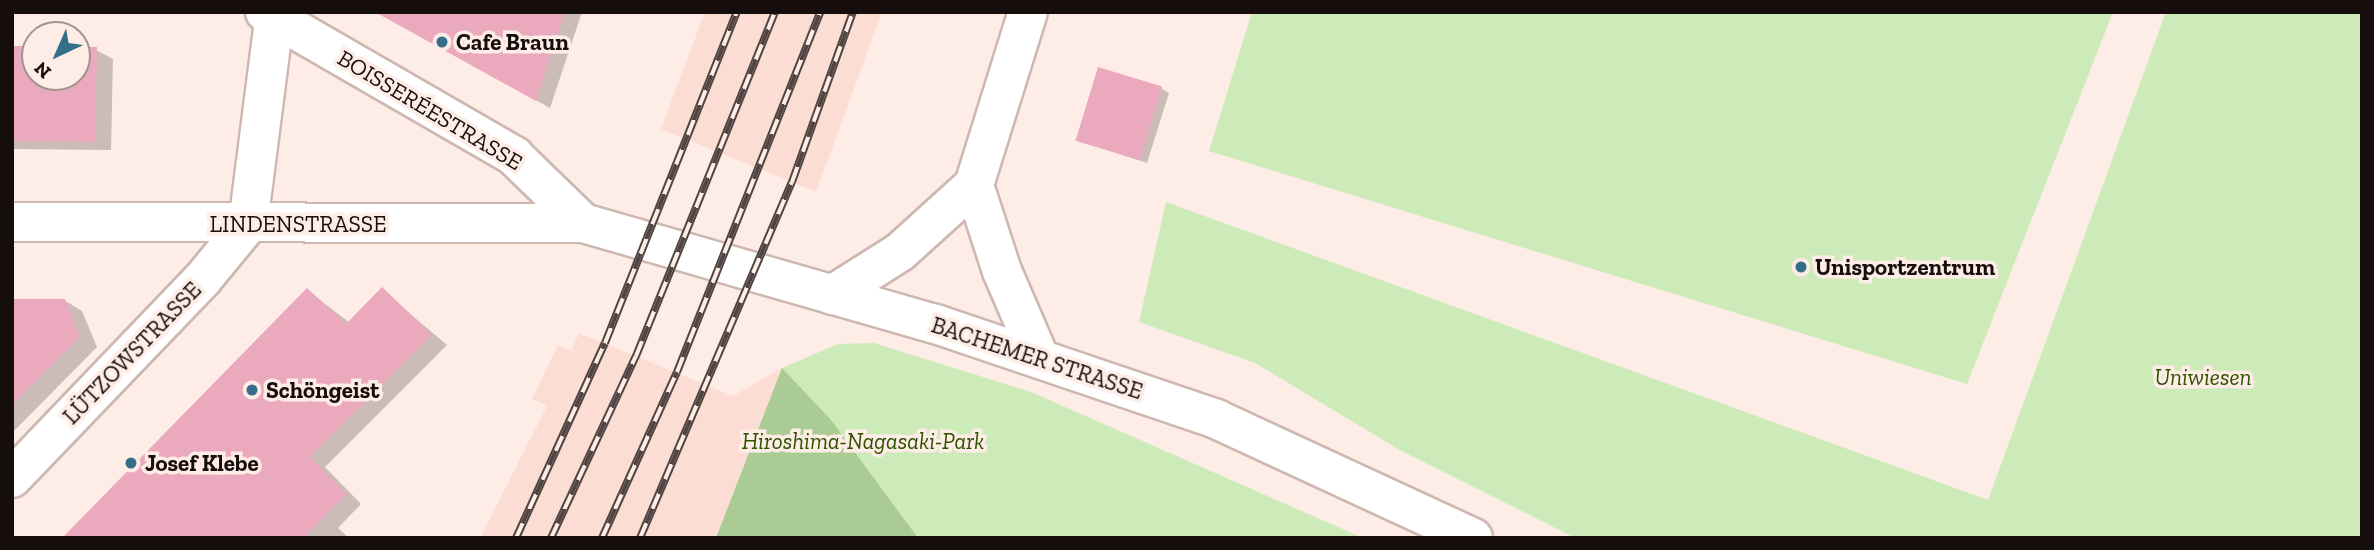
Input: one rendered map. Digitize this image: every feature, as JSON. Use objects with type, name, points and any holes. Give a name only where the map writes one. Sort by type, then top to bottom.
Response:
[{"type":"main road","points":[[832,295],[900,252],[974,185],[1028,12]]},
{"type":"main road","points":[[248,224],[271,14]]},
{"type":"main road","name":"BOISSERÉESTRASSE","points":[[271,14],[514,156],[583,223]]},
{"type":"main road","points":[[974,185],[1002,271],[1040,357]]},
{"type":"main road","name":"LINDENSTRASSE","points":[[12,222],[583,223]]},
{"type":"main road","name":"BACHEMER STRASSE","points":[[583,223],[1040,357],[1216,419],[1473,538]]},
{"type":"main road","name":"LÜTZOWSTRASSE","points":[[12,478],[202,280],[248,224]]},
{"type":"shaded area","points":[[705,12],[882,12],[816,192],[661,129]]},
{"type":"shaded area","points":[[579,333],[733,396],[782,368],[716,538],[480,538],[547,406],[532,399],[558,345],[571,351]]},
{"type":"green space","name":"Unisportzentrum","points":[[1252,12],[2113,12],[1967,384],[1209,151]]},
{"type":"green space","name":"Uniwiesen","points":[[2166,12],[2362,12],[2362,538],[1575,538],[1398,449],[1255,363],[1139,322],[1166,202],[1988,500]]},
{"type":"green space","name":"Hiroshima-Nagasaki-Park","points":[[874,343],[1031,392],[1363,538],[716,538],[782,368],[838,344]]},
{"type":"green space","points":[[782,368],[831,420],[918,538],[716,538]]},
{"type":"building","points":[[375,12],[565,12],[536,101]]},
{"type":"building","points":[[12,46],[21,46],[21,91],[91,91],[91,47],[97,47],[95,142],[12,141]]},
{"type":"building","points":[[1098,67],[1162,87],[1140,160],[1075,141]]},
{"type":"building","points":[[382,287],[432,335],[310,457],[346,494],[304,538],[62,538],[307,288],[346,324]]},
{"type":"building","points":[[12,299],[65,299],[80,337],[12,405]]},
{"type":"railway","points":[[516,538],[605,343],[737,12]]},
{"type":"railway","points":[[551,538],[636,356],[775,12]]},
{"type":"railway","points":[[602,538],[677,372],[820,12]]},
{"type":"railway","points":[[640,538],[792,182],[853,12]]},
{"type":"place","name":"Cafe Braun","points":[[442,42]]},
{"type":"place","name":"Unisportzentrum","points":[[1801,267]]},
{"type":"place","name":"Schöngeist","points":[[252,390]]},
{"type":"place","name":"Josef Klebe","points":[[131,463]]}]
